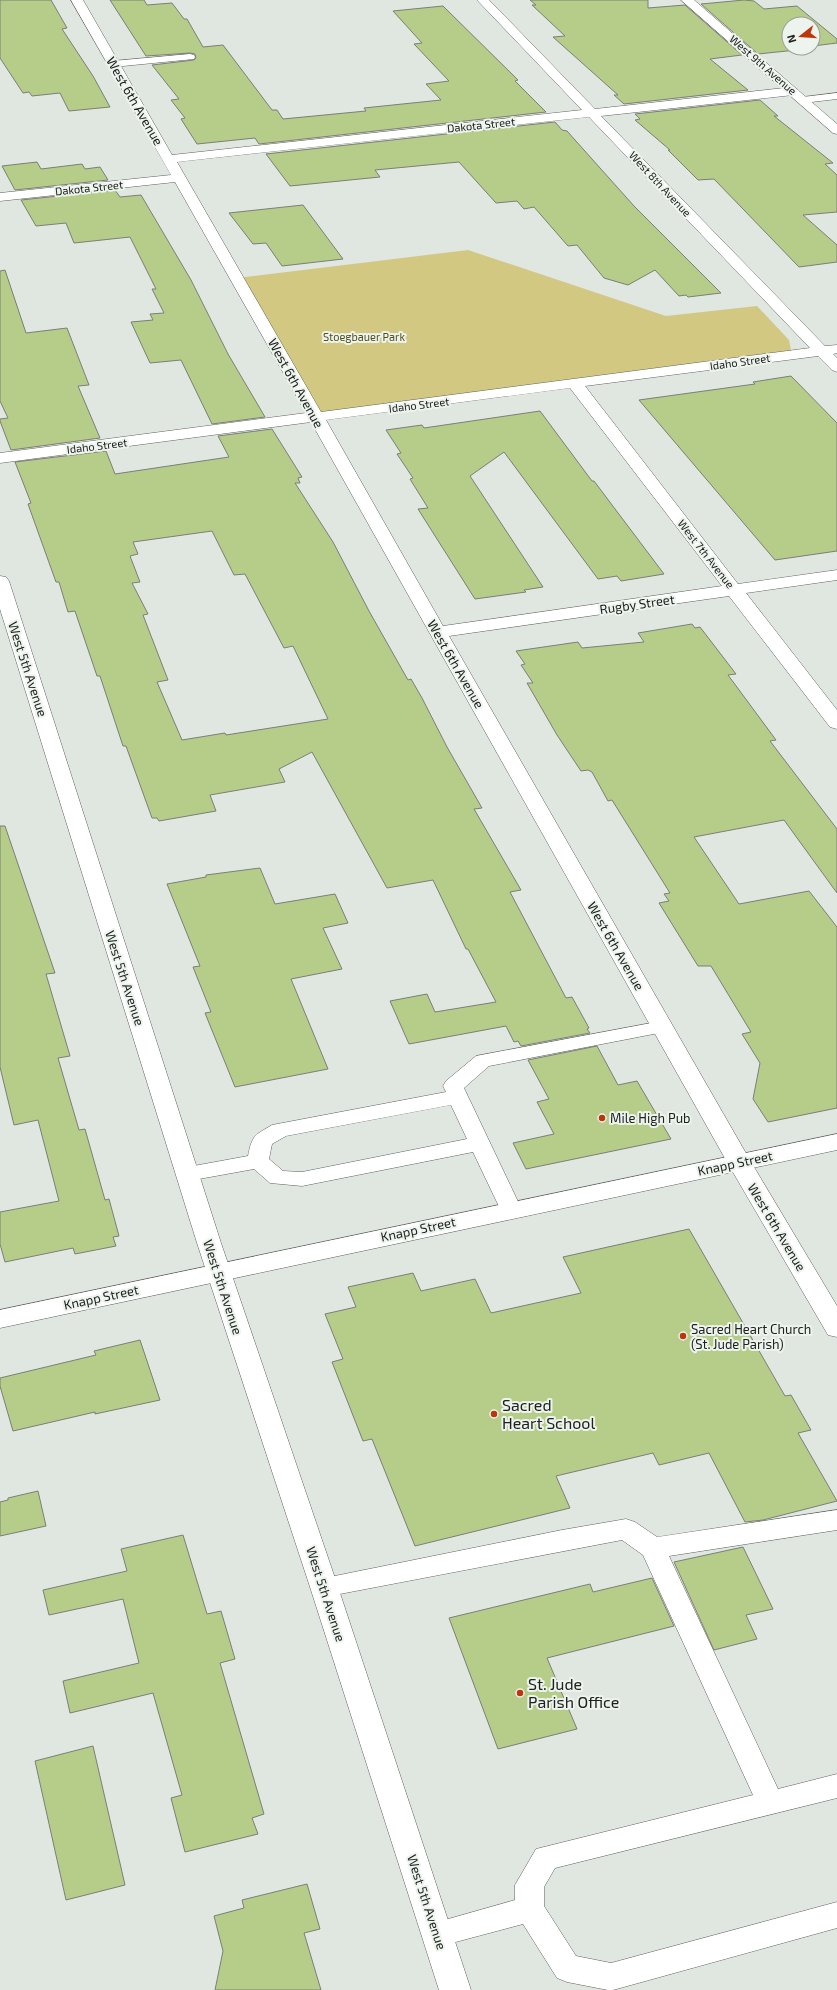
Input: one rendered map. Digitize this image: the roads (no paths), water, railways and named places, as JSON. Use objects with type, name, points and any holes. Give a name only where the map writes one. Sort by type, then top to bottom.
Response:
[{"type":"street","name":"West 6th Avenue","points":[[77,0],[242,287],[739,1162],[837,1328]]},
{"type":"street","name":"West 8th Avenue","points":[[483,0],[837,367]]},
{"type":"street","name":"West 9th Avenue","points":[[687,0],[837,130]]},
{"type":"street","name":"Dakota Street","points":[[168,159],[793,91]]},
{"type":"street","name":"Dakota Street","points":[[0,197],[178,178]]},
{"type":"street","name":"Idaho Street","points":[[0,458],[837,349]]},
{"type":"street","name":"West 7th Avenue","points":[[575,384],[837,724]]},
{"type":"street","name":"Rugby Street","points":[[437,632],[837,575]]},
{"type":"street","name":"West 5th Avenue","points":[[0,580],[218,1272],[324,1587],[455,1990]]},
{"type":"street","name":"Knapp Street","points":[[0,1319],[837,1142]]},
{"type":"lane","points":[[114,64],[190,57]]},
{"type":"lane","points":[[803,100],[837,96]]},
{"type":"lane","points":[[511,1210],[452,1086],[483,1060],[662,1027]]},
{"type":"lane","points":[[258,1161],[262,1140],[280,1130],[458,1097]]},
{"type":"lane","points":[[258,1161],[278,1178],[302,1179],[480,1144]]},
{"type":"lane","points":[[188,1174],[258,1161]]},
{"type":"lane","points":[[654,1548],[837,1520]]},
{"type":"lane","points":[[324,1587],[562,1540],[626,1529],[654,1548],[770,1802]]},
{"type":"lane","points":[[837,1786],[546,1858],[529,1885],[530,1909],[567,1968],[611,1976],[837,1915]]},
{"type":"lane","points":[[437,1934],[530,1909]]},
{"type":"place","name":"Mile High Pub","points":[[602,1118]]},
{"type":"place","name":"Sacred Heart Church (St. Jude Parish)","points":[[683,1336]]},
{"type":"place","name":"Sacred Heart School","points":[[494,1414]]},
{"type":"place","name":"St. Jude Parish Office","points":[[520,1693]]},
{"type":"park label","name":"Stoegbauer Park","points":[[364,337]]}]
